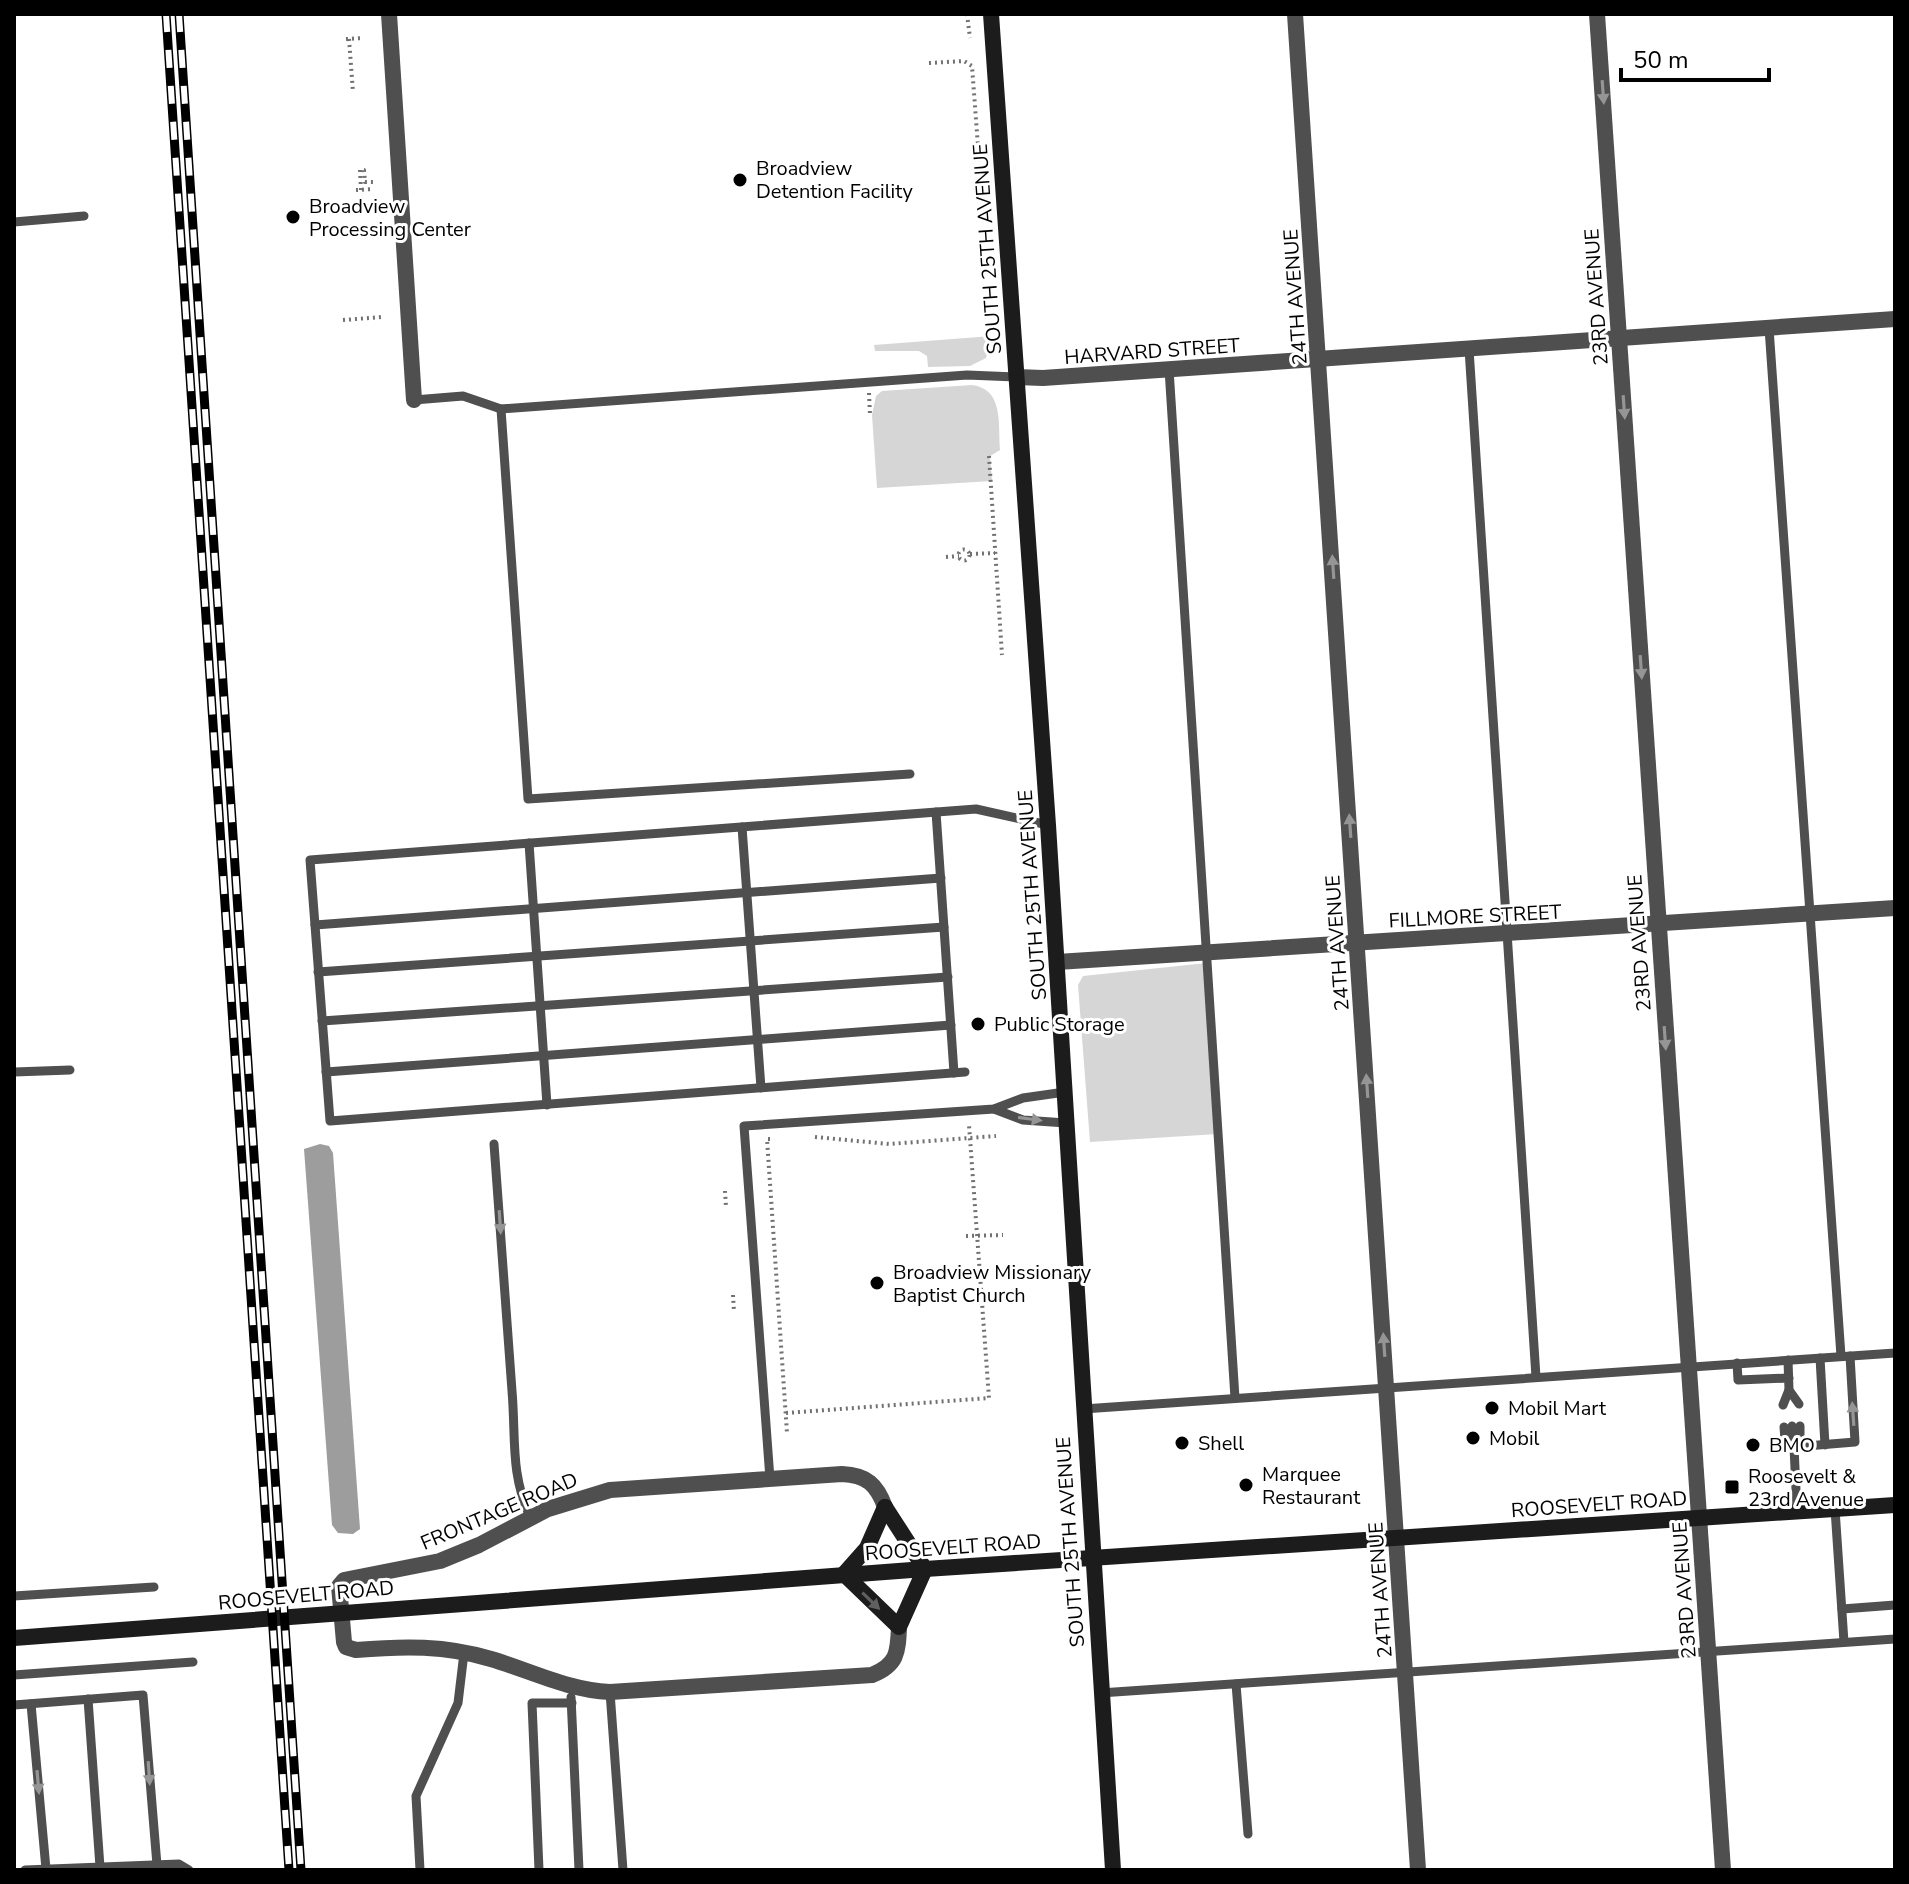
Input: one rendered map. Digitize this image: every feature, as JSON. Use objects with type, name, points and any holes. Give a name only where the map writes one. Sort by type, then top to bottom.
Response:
[{"type":"main road","name":"SOUTH 25TH AVENUE","points":[[991,14],[1048,825],[1091,1558],[1113,1870]]},
{"type":"main road","name":"ROOSEVELT ROAD","points":[[14,1638],[844,1574],[1895,1505]]},
{"type":"main road","points":[[885,1507],[925,1569],[899,1627],[844,1574],[867,1548],[885,1507]]},
{"type":"street","points":[[389,14],[414,400]]},
{"type":"street","name":"24TH AVENUE","points":[[1295,14],[1418,1870]]},
{"type":"street","name":"23RD AVENUE","points":[[1597,14],[1723,1870]]},
{"type":"street","name":"HARVARD STREET","points":[[1016,377],[1895,319]]},
{"type":"street","name":"FILLMORE STREET","points":[[1057,962],[1357,942],[1507,936],[1895,908]]},
{"type":"street","name":"FRONTAGE ROAD","points":[[885,1507],[872,1482],[857,1475],[610,1490],[577,1497],[440,1561],[397,1572],[352,1577],[339,1586],[346,1647],[356,1650],[413,1645],[464,1653],[569,1686],[610,1692],[872,1675],[888,1669],[898,1655],[899,1627]]},
{"type":"lane","points":[[14,222],[84,216]]},
{"type":"lane","points":[[1769,328],[1810,914],[1845,1356],[1855,1442],[1794,1447],[1785,1440],[1792,1426],[1800,1439],[1794,1447],[1797,1511]]},
{"type":"lane","points":[[1469,349],[1536,1377]]},
{"type":"lane","points":[[1169,369],[1235,1398]]},
{"type":"lane","name":"HARVARD STREET","points":[[414,400],[463,396],[501,409],[967,375],[1016,377]]},
{"type":"lane","points":[[501,409],[528,799],[910,774]]},
{"type":"lane","points":[[965,1072],[330,1121],[310,860],[976,809],[1048,825]]},
{"type":"lane","points":[[936,812],[954,1073]]},
{"type":"lane","points":[[742,827],[761,1088]]},
{"type":"lane","points":[[529,843],[547,1105]]},
{"type":"lane","points":[[315,925],[941,878]]},
{"type":"lane","points":[[318,972],[944,927]]},
{"type":"lane","points":[[322,1021],[948,977]]},
{"type":"lane","points":[[326,1072],[951,1025]]},
{"type":"lane","points":[[14,1072],[70,1070]]},
{"type":"lane","points":[[770,1479],[744,1126],[994,1109],[1023,1098],[1065,1092]]},
{"type":"lane","points":[[994,1109],[1023,1120],[1066,1123]]},
{"type":"lane","points":[[494,1144],[514,1408],[514,1469],[517,1490],[530,1517]]},
{"type":"lane","points":[[1083,1409],[1895,1353]]},
{"type":"lane","points":[[1820,1358],[1825,1445]]},
{"type":"lane","points":[[1788,1360],[1791,1404]]},
{"type":"lane","points":[[1737,1363],[1738,1380],[1789,1378]]},
{"type":"lane","points":[[1835,1509],[1844,1642]]},
{"type":"lane","points":[[14,1596],[154,1587]]},
{"type":"lane","points":[[1842,1609],[1895,1605]]},
{"type":"lane","points":[[1100,1693],[1895,1639]]},
{"type":"lane","points":[[420,1870],[416,1796],[458,1703],[464,1653]]},
{"type":"lane","points":[[14,1675],[193,1662]]},
{"type":"lane","points":[[1236,1684],[1248,1834]]},
{"type":"lane","points":[[569,1686],[579,1870]]},
{"type":"lane","points":[[610,1692],[623,1870]]},
{"type":"lane","points":[[14,1705],[143,1695],[157,1865]]},
{"type":"lane","points":[[88,1699],[100,1867]]},
{"type":"lane","points":[[539,1870],[532,1703],[572,1703]]},
{"type":"lane","points":[[31,1704],[46,1869]]},
{"type":"lane","points":[[25,1870],[179,1864],[189,1870]]},
{"type":"path","points":[[967,14],[970,38]]},
{"type":"path","points":[[353,92],[348,39],[363,38]]},
{"type":"path","points":[[929,63],[964,61],[972,66],[981,187]]},
{"type":"path","points":[[373,182],[365,182],[364,170],[360,170],[359,190],[373,189]]},
{"type":"path","points":[[343,320],[382,317]]},
{"type":"path","points":[[868,383],[870,415]]},
{"type":"path","points":[[989,456],[1002,655]]},
{"type":"path","points":[[946,557],[959,556],[965,561],[970,554],[996,553]]},
{"type":"path","points":[[786,1413],[989,1398],[968,1111]]},
{"type":"path","points":[[812,1136],[875,1143],[996,1136]]},
{"type":"path","points":[[782,1138],[767,1139],[787,1433]]},
{"type":"path","points":[[875,1143],[876,1151]]},
{"type":"path","points":[[725,1191],[726,1207]]},
{"type":"path","points":[[966,1236],[1003,1235]]},
{"type":"path","points":[[733,1295],[734,1312]]},
{"type":"shaded area","points":[[992,336],[986,358],[970,366],[928,367],[927,356],[919,351],[875,351],[874,345]]},
{"type":"shaded area","points":[[972,385],[990,393],[997,409],[1000,450],[990,456],[992,481],[877,488],[872,415],[876,396],[882,391]]},
{"type":"shaded area","points":[[1207,963],[1218,1134],[1090,1142],[1078,985],[1083,976]]},
{"type":"shaded area","points":[[320,1144],[329,1146],[333,1153],[360,1529],[353,1534],[338,1533],[332,1525],[304,1149]]},
{"type":"railway","points":[[166,14],[289,1870]]},
{"type":"railway","points":[[179,14],[301,1870]]},
{"type":"place","name":"Broadview Detention Facility","points":[[740,180]]},
{"type":"place","name":"Broadview Processing Center","points":[[293,217]]},
{"type":"place","name":"Public Storage","points":[[978,1024]]},
{"type":"place","name":"Broadview Missionary Baptist Church","points":[[877,1283]]},
{"type":"place","name":"Mobil Mart","points":[[1492,1408]]},
{"type":"place","name":"Mobil","points":[[1473,1438]]},
{"type":"place","name":"Shell","points":[[1182,1443]]},
{"type":"place","name":"BMO","points":[[1753,1445]]},
{"type":"place","name":"Marquee Restaurant","points":[[1246,1485]]},
{"type":"place","name":"Roosevelt & 23rd Avenue","points":[[1732,1487]]}]
